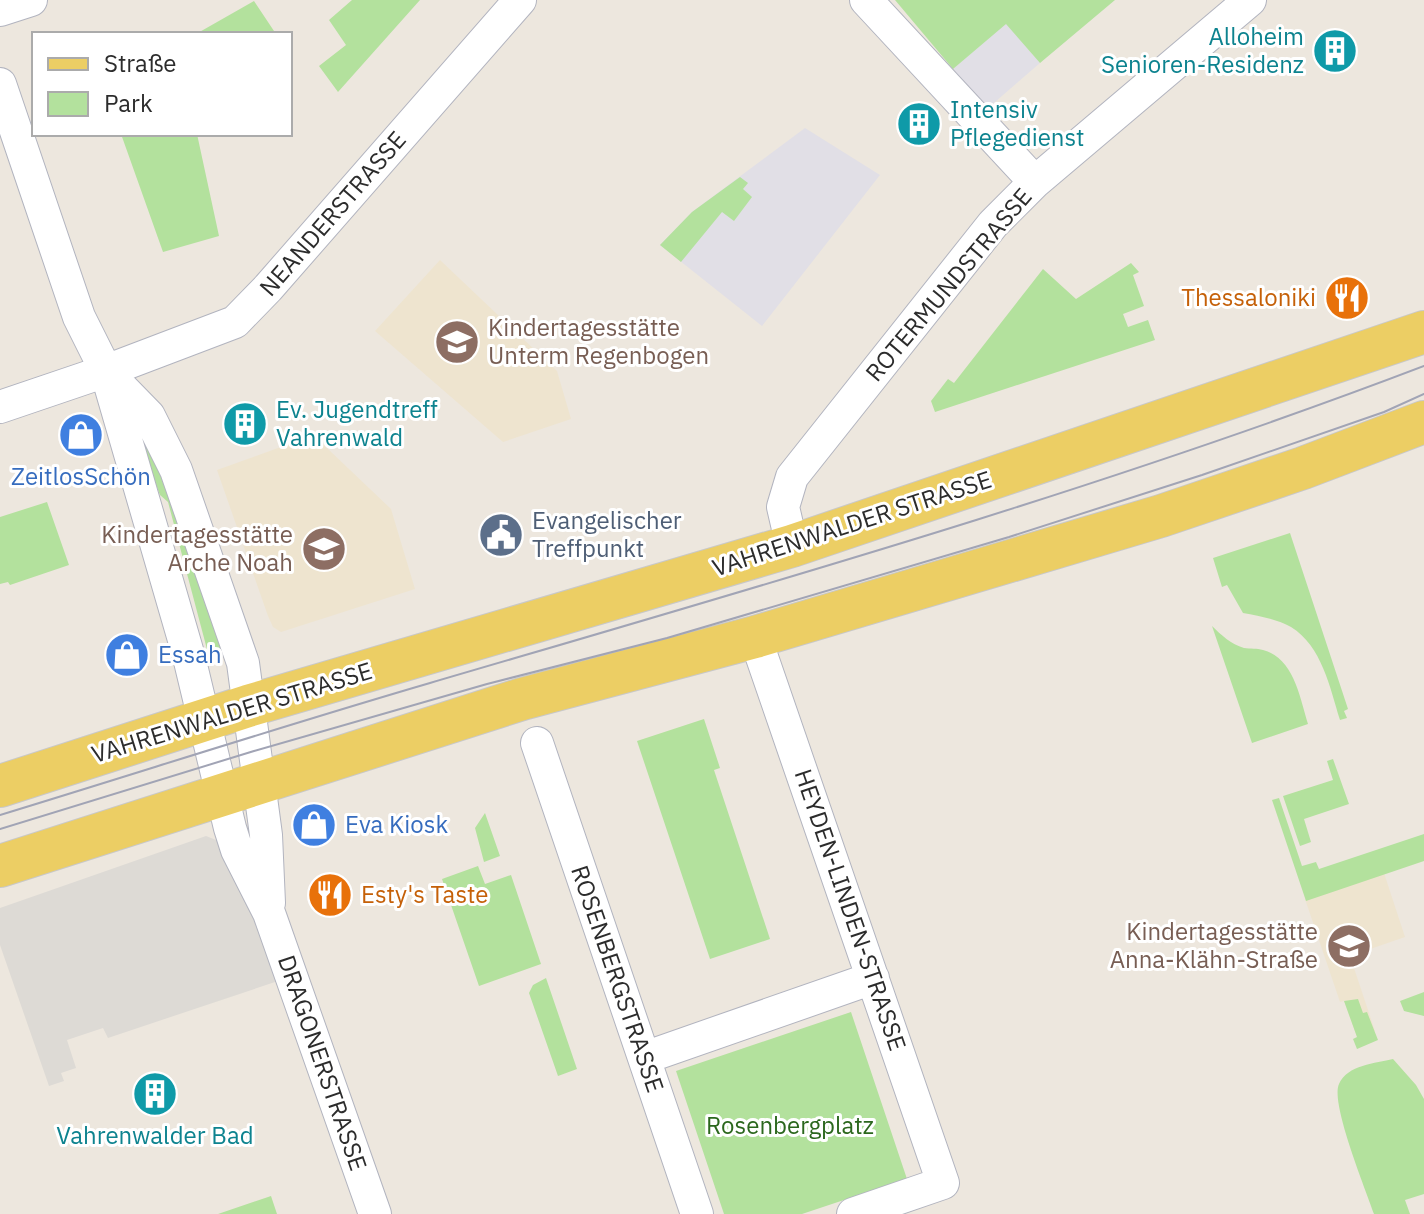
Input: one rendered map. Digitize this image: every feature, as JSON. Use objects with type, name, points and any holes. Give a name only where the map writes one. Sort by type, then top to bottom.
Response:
[{"type":"main road","name":"VAHRENWALDER STRASSE","points":[[0,786],[248,706],[792,546],[1424,332]]},
{"type":"main road","points":[[0,866],[522,699],[755,637],[1183,509],[1424,422]]},
{"type":"street","points":[[0,10],[31,0]]},
{"type":"street","name":"NEANDERSTRASSE","points":[[0,407],[235,322],[520,0]]},
{"type":"street","points":[[866,0],[1035,182]]},
{"type":"street","name":"ROTERMUNDSTRASSE","points":[[792,546],[783,507],[792,477],[993,224],[1035,182],[1250,0]]},
{"type":"street","name":"DRAGONERSTRASSE","points":[[0,84],[79,317],[106,371],[189,657],[204,720],[240,788]]},
{"type":"street","name":"DRAGONERSTRASSE","points":[[106,371],[149,416],[176,470],[243,663],[248,706],[237,850],[269,913],[375,1214]]},
{"type":"street","name":"HEYDEN-LINDEN-STRASSE","points":[[755,637],[943,1183],[853,1214]]},
{"type":"street","name":"ROSENBERGSTRASSE","points":[[537,743],[697,1214]]},
{"type":"street","points":[[644,1058],[873,978]]},
{"type":"shaded area","points":[[1006,23],[1040,63],[987,109],[953,69]]},
{"type":"shaded area","points":[[805,128],[880,175],[762,326],[660,245],[692,212]]},
{"type":"shaded area","name":"Kindertagesstätte Unterm Regenbogen","points":[[440,260],[557,371],[571,419],[503,442],[375,331]]},
{"type":"shaded area","name":"Kindertagesstätte Arche Noah","points":[[308,430],[391,509],[415,589],[281,632],[273,627],[268,616],[217,470],[289,444],[288,437]]},
{"type":"shaded area","points":[[206,836],[221,842],[281,980],[108,1038],[103,1028],[67,1040],[76,1068],[61,1073],[64,1081],[49,1086],[0,945],[0,908]]},
{"type":"shaded area","name":"Kindertagesstätte Anna-Klähn-Straße","points":[[1384,873],[1405,937],[1350,956],[1375,1031],[1357,1037],[1344,1001],[1340,1002],[1305,899]]},
{"type":"green space","points":[[352,0],[420,0],[338,92],[319,66],[346,45],[329,20]]},
{"type":"green space","points":[[895,0],[1115,0],[1040,63],[1006,24],[953,69]]},
{"type":"green space","points":[[254,1],[275,32],[200,32]]},
{"type":"green space","points":[[122,136],[197,136],[219,236],[163,252]]},
{"type":"green space","points":[[740,177],[748,183],[743,189],[752,197],[734,221],[722,212],[681,262],[660,245],[692,212]]},
{"type":"green space","points":[[1131,263],[1139,272],[1133,275],[1144,306],[1123,314],[1128,327],[1148,320],[1155,340],[935,412],[931,401],[948,379],[954,383],[1043,269],[1076,299]]},
{"type":"green space","points":[[137,420],[172,494],[223,650],[208,653],[168,502],[160,495],[132,423]]},
{"type":"green space","points":[[47,502],[69,565],[10,585],[8,582],[0,584],[0,517]]},
{"type":"green space","points":[[1290,533],[1348,709],[1344,711],[1347,718],[1340,720],[1323,669],[1302,635],[1286,624],[1243,613],[1227,585],[1222,587],[1213,558]]},
{"type":"green space","points":[[1212,626],[1235,644],[1263,650],[1282,661],[1294,680],[1308,724],[1252,743]]},
{"type":"green space","points":[[704,719],[720,768],[714,770],[770,939],[710,959],[637,741]]},
{"type":"green space","points":[[1333,759],[1349,804],[1304,819],[1311,842],[1300,846],[1283,796],[1333,780],[1327,761]]},
{"type":"green space","points":[[1279,798],[1302,866],[1316,862],[1319,869],[1424,834],[1424,861],[1306,901],[1272,800]]},
{"type":"green space","points":[[485,813],[500,856],[484,862],[475,828]]},
{"type":"green space","points":[[478,866],[485,884],[511,875],[541,964],[479,986],[442,879]]},
{"type":"green space","points":[[546,978],[577,1069],[558,1076],[529,993],[533,985]]},
{"type":"green space","points":[[1424,992],[1424,1016],[1404,1011],[1400,1001]]},
{"type":"green space","points":[[1358,999],[1378,1040],[1357,1049],[1353,1039],[1357,1037],[1344,1001]]},
{"type":"green space","name":"Rosenbergplatz","points":[[851,1012],[907,1179],[802,1214],[724,1214],[676,1071]]},
{"type":"green space","points":[[1393,1059],[1424,1099],[1424,1194],[1405,1200],[1410,1214],[1374,1214],[1344,1127],[1339,1084],[1348,1073],[1363,1066]]},
{"type":"green space","points":[[271,1196],[277,1214],[218,1214]]},
{"type":"tram line","points":[[0,815],[1055,495],[1424,366]]},
{"type":"tram line","points":[[0,829],[254,751],[487,684],[667,638],[1009,537],[1202,475],[1384,412],[1424,394]]},
{"type":"place","name":"Alloheim Senioren-Residenz","points":[[1335,51]]},
{"type":"place","name":"Intensiv Pflegedienst","points":[[919,124]]},
{"type":"place","name":"Thessaloniki","points":[[1347,298]]},
{"type":"place","name":"Kindertagesstätte Unterm Regenbogen","points":[[457,342]]},
{"type":"place","name":"Ev. Jugendtreff Vahrenwald","points":[[245,424]]},
{"type":"place","name":"ZeitlosSchön","points":[[81,435]]},
{"type":"place","name":"Evangelischer Treffpunkt","points":[[501,535]]},
{"type":"place","name":"Kindertagesstätte Arche Noah","points":[[324,549]]},
{"type":"place","name":"Essah","points":[[127,655]]},
{"type":"place","name":"Eva Kiosk","points":[[314,825]]},
{"type":"place","name":"Esty's Taste","points":[[330,895]]},
{"type":"place","name":"Kindertagesstätte Anna-Klähn-Straße","points":[[1349,946]]},
{"type":"place","name":"Vahrenwalder Bad","points":[[155,1094]]}]
